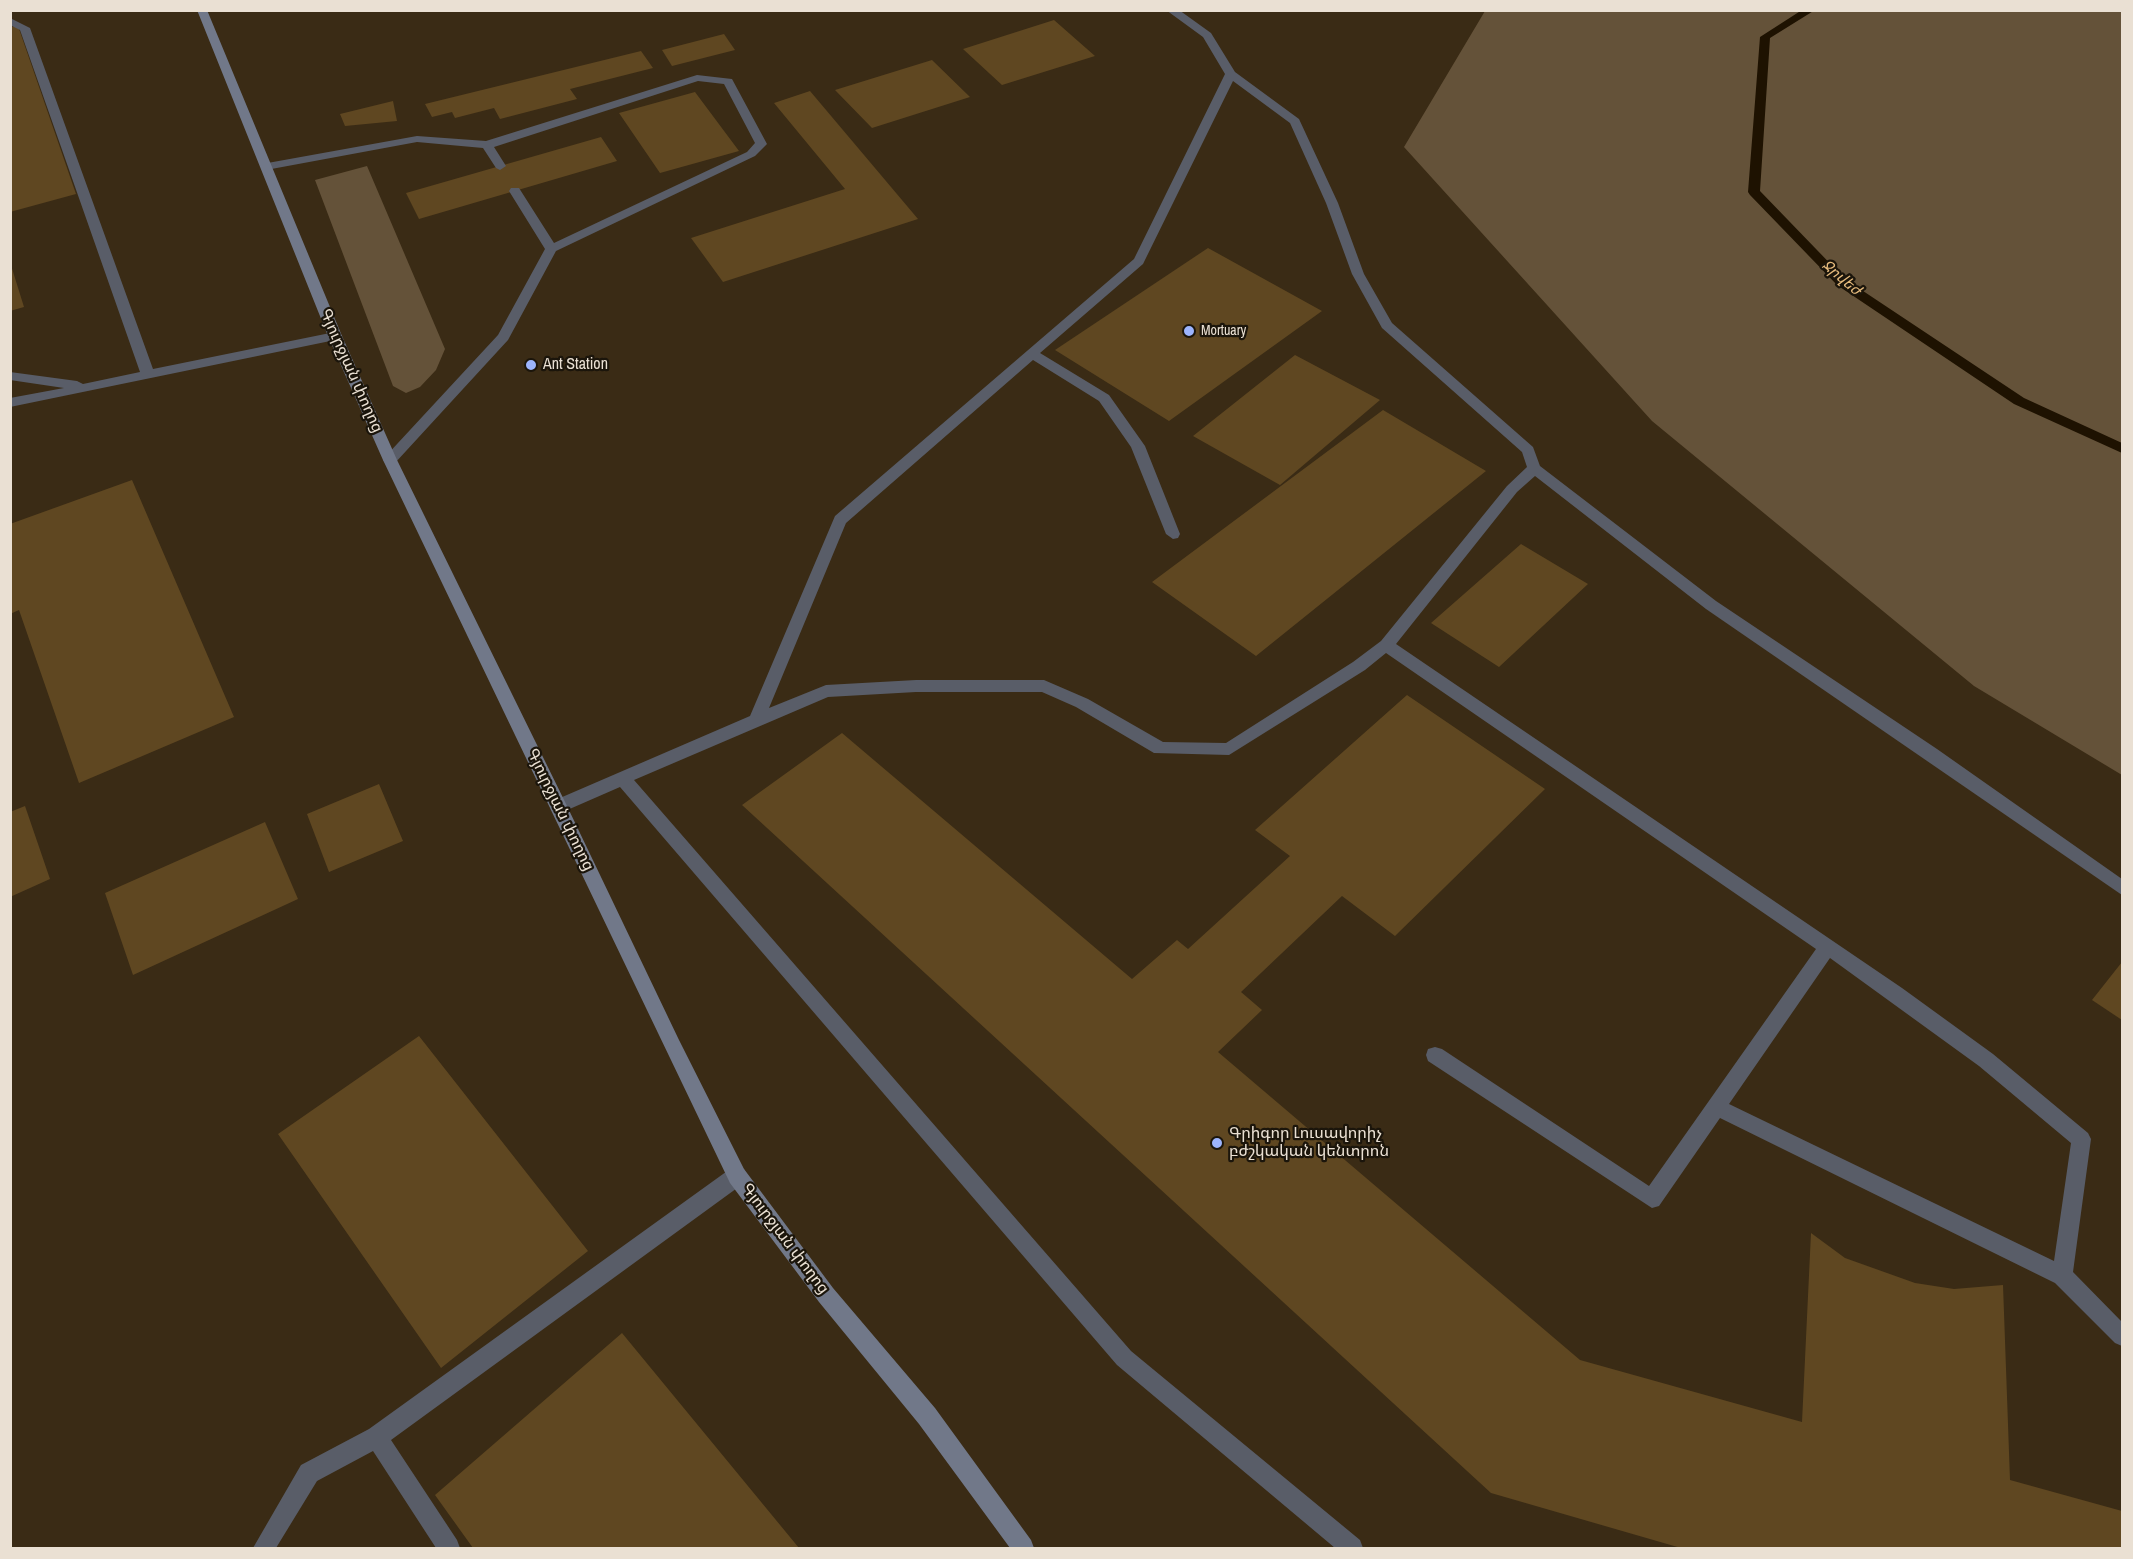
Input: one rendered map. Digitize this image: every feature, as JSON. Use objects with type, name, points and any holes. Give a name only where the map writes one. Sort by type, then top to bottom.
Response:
[{"type":"main road","name":"Գյուրջյան փողոց","points":[[202,10],[335,336],[390,460],[737,1176],[825,1295],[927,1416],[1023,1548]]},
{"type":"lane","points":[[1171,10],[1207,35],[1231,74],[1295,121],[1332,203],[1358,274],[1387,325],[1528,450],[1534,468],[1711,605],[1931,754],[2122,888]]},
{"type":"lane","points":[[10,21],[25,28],[148,375]]},
{"type":"lane","points":[[756,720],[840,520],[1138,261],[1231,74]]},
{"type":"lane","points":[[266,166],[417,139],[487,145],[697,78],[728,81],[761,144],[736,162],[552,249],[503,337],[390,460]]},
{"type":"lane","points":[[487,145],[500,166]]},
{"type":"lane","points":[[515,191],[552,249]]},
{"type":"lane","points":[[10,403],[335,336]]},
{"type":"lane","points":[[1032,354],[1104,398],[1138,446],[1173,534]]},
{"type":"lane","points":[[10,376],[89,387]]},
{"type":"lane","points":[[559,806],[826,691],[916,686],[1044,686],[1082,703],[1160,748],[1228,749],[1359,666],[1386,645],[1512,489],[1534,468]]},
{"type":"lane","points":[[1386,645],[1828,946],[1986,1060],[2082,1139],[2062,1276]]},
{"type":"lane","points":[[622,779],[1124,1358],[1352,1548]]},
{"type":"lane","points":[[1435,1055],[1652,1199],[1828,946]]},
{"type":"lane","points":[[1717,1107],[2062,1276],[2122,1336]]},
{"type":"lane","points":[[264,1548],[309,1473],[377,1437],[737,1176]]},
{"type":"lane","points":[[377,1437],[449,1548]]},
{"type":"shaded area","points":[[1485,11],[2122,11],[2122,775],[1974,686],[1652,421],[1404,147]]},
{"type":"shaded area","points":[[367,166],[445,349],[436,370],[420,387],[406,393],[393,386],[315,180]]},
{"type":"building","points":[[1054,20],[1095,56],[1002,85],[963,49]]},
{"type":"building","points":[[18,26],[76,194],[10,212],[10,27]]},
{"type":"building","points":[[724,34],[735,50],[672,66],[662,50]]},
{"type":"building","points":[[641,51],[653,68],[570,89],[577,99],[500,119],[494,108],[455,118],[452,112],[432,117],[425,104]]},
{"type":"building","points":[[932,60],[970,97],[872,128],[835,90]]},
{"type":"building","points":[[810,91],[918,219],[723,282],[691,238],[845,189],[774,103]]},
{"type":"building","points":[[695,92],[739,151],[660,173],[619,113]]},
{"type":"building","points":[[393,101],[397,121],[345,126],[340,114]]},
{"type":"building","points":[[601,137],[617,161],[419,219],[406,193]]},
{"type":"building","name":"Mortuary","points":[[1208,248],[1322,311],[1169,421],[1055,350]]},
{"type":"building","points":[[10,262],[24,307],[10,311]]},
{"type":"building","points":[[1295,355],[1380,400],[1280,485],[1193,436]]},
{"type":"building","points":[[1383,410],[1486,471],[1256,656],[1152,582]]},
{"type":"building","points":[[132,480],[234,717],[79,783],[19,610],[10,614],[10,524]]},
{"type":"building","points":[[1521,544],[1588,584],[1499,667],[1431,623]]},
{"type":"building","name":"Գրիգոր Լուսավորիչ բժշկական կենտրոն","points":[[1407,695],[1545,789],[1395,936],[1342,896],[1241,992],[1262,1010],[1218,1052],[1580,1360],[1802,1422],[1811,1233],[1845,1258],[1915,1283],[1954,1289],[2003,1285],[2010,1480],[2122,1511],[2122,1548],[1681,1548],[1491,1493],[742,805],[842,733],[1132,979],[1177,940],[1188,949],[1290,856],[1255,830]]},
{"type":"building","points":[[379,784],[403,841],[329,872],[307,814]]},
{"type":"building","points":[[25,806],[50,879],[10,897],[10,812]]},
{"type":"building","points":[[265,822],[298,899],[133,975],[105,893]]},
{"type":"building","points":[[2122,962],[2122,1020],[2092,1000]]},
{"type":"building","points":[[419,1036],[588,1251],[441,1368],[278,1134]]},
{"type":"building","points":[[622,1333],[799,1548],[473,1548],[435,1495]]},
{"type":"waterway","name":"Ջրվեժ","points":[[1810,10],[1765,37],[1754,192],[1841,282],[2019,401],[2122,448]]},
{"type":"place","name":"Mortuary","points":[[1189,331]]},
{"type":"place","name":"Ant Station","points":[[531,365]]},
{"type":"place","name":"Գրիգոր Լուսավորիչ բժշկական կենտրոն","points":[[1217,1143]]}]
